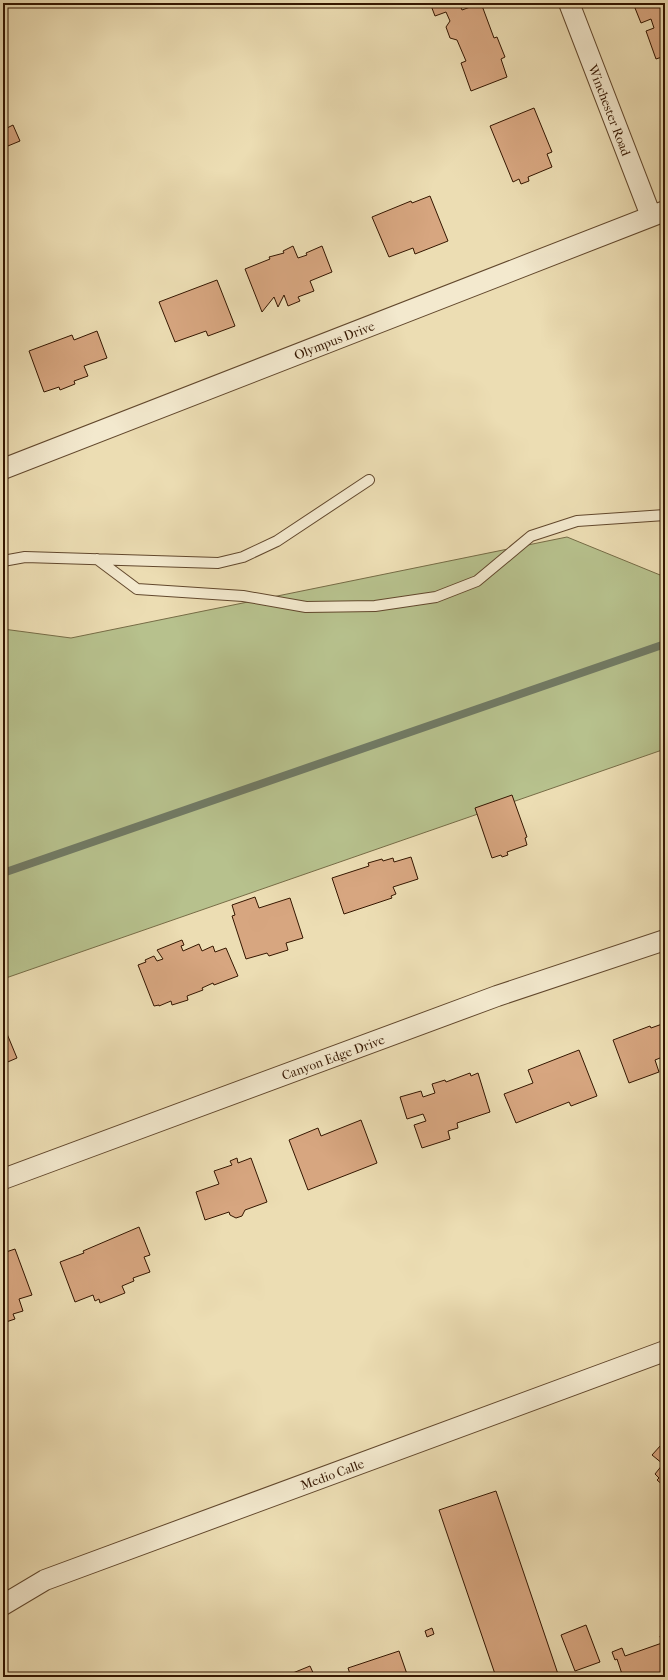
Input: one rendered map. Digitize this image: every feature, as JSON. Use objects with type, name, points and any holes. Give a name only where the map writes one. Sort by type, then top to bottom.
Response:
[{"type":"street","name":"Winchester Road","points":[[569,3],[658,214]]},
{"type":"street","name":"Olympus Drive","points":[[3,469],[658,214]]},
{"type":"street","name":"Canyon Edge Drive","points":[[3,1179],[497,996],[665,940]]},
{"type":"street","name":"Medio Calle","points":[[3,1605],[45,1580],[665,1351]]},
{"type":"lane","points":[[3,561],[25,557],[218,563],[243,557],[277,540],[369,480]]},
{"type":"lane","points":[[97,559],[137,589],[243,596],[306,607],[375,606],[436,597],[477,581],[531,536],[577,521],[665,515]]},
{"type":"green space","points":[[567,537],[665,577],[665,749],[3,979],[3,629],[71,638]]},
{"type":"building","points":[[430,3],[459,3],[462,10],[481,3],[494,38],[497,37],[505,57],[501,59],[507,77],[471,91],[461,63],[466,61],[457,40],[450,38],[446,27],[450,21],[446,12],[435,16]]},
{"type":"building","points":[[633,3],[665,3],[665,56],[656,59],[646,31],[654,28],[651,19],[641,23]]},
{"type":"building","points":[[534,108],[552,152],[547,154],[552,167],[528,177],[529,181],[521,184],[519,179],[513,182],[490,126]]},
{"type":"building","points":[[13,125],[20,141],[3,148],[3,130]]},
{"type":"building","points":[[430,196],[448,241],[415,254],[413,248],[389,257],[372,217],[411,201],[412,203]]},
{"type":"building","points":[[293,246],[298,258],[307,255],[306,253],[322,246],[332,272],[310,281],[314,291],[298,297],[300,301],[288,306],[284,295],[278,307],[274,297],[262,312],[245,269],[270,259],[269,257],[284,253],[283,251]]},
{"type":"building","points":[[217,280],[235,326],[208,336],[206,331],[175,342],[159,302]]},
{"type":"building","points":[[97,331],[107,358],[84,366],[88,376],[74,381],[75,384],[60,390],[59,387],[44,392],[29,351],[72,335],[74,340]]},
{"type":"building","points":[[512,795],[527,837],[525,838],[527,845],[507,852],[508,855],[502,857],[501,855],[492,858],[475,808]]},
{"type":"building","points":[[411,857],[418,879],[393,887],[396,894],[391,896],[392,898],[344,914],[332,878],[369,866],[368,863],[382,859],[383,861],[393,858],[394,862]]},
{"type":"building","points":[[255,897],[259,908],[290,898],[303,938],[286,943],[288,950],[269,956],[267,953],[246,959],[232,916],[235,915],[232,905]]},
{"type":"building","points":[[182,940],[184,945],[181,946],[183,951],[199,944],[202,951],[213,946],[215,952],[226,948],[238,976],[214,985],[213,983],[202,988],[203,990],[187,996],[188,1000],[172,1005],[171,1001],[159,1006],[154,1006],[138,965],[146,962],[145,960],[154,956],[157,961],[163,959],[157,950]]},
{"type":"building","points":[[665,1023],[665,1056],[655,1060],[659,1072],[629,1083],[613,1040],[650,1026],[651,1028]]},
{"type":"building","points":[[5,1029],[17,1058],[3,1064],[3,1030]]},
{"type":"building","points":[[579,1050],[597,1096],[571,1106],[569,1102],[516,1123],[504,1094],[533,1083],[528,1070]]},
{"type":"building","points":[[470,1073],[471,1076],[478,1073],[490,1112],[457,1123],[458,1128],[448,1131],[450,1139],[422,1148],[414,1125],[426,1121],[423,1114],[407,1119],[400,1097],[421,1091],[423,1097],[435,1093],[432,1084],[445,1080],[446,1082]]},
{"type":"building","points":[[361,1120],[377,1163],[308,1190],[289,1140],[318,1128],[321,1136]]},
{"type":"building","points":[[237,1158],[238,1163],[251,1158],[267,1202],[245,1210],[242,1216],[236,1218],[230,1215],[229,1212],[205,1220],[196,1192],[219,1184],[214,1171],[232,1165],[230,1161]]},
{"type":"building","points":[[139,1227],[150,1255],[144,1257],[150,1272],[133,1278],[134,1281],[122,1286],[125,1293],[100,1303],[99,1299],[95,1301],[93,1295],[75,1302],[60,1262],[84,1253],[83,1251]]},
{"type":"building","points":[[15,1249],[32,1295],[19,1299],[23,1311],[13,1314],[15,1319],[3,1323],[3,1253]]},
{"type":"building","points":[[661,1445],[665,1448],[665,1487],[657,1480],[659,1478],[655,1474],[663,1464],[652,1455]]},
{"type":"building","points":[[496,1491],[559,1677],[496,1677],[439,1510]]},
{"type":"building","points":[[586,1625],[600,1662],[575,1671],[561,1635]]},
{"type":"building","points":[[432,1628],[434,1634],[427,1637],[425,1631]]},
{"type":"building","points":[[665,1634],[665,1677],[623,1677],[617,1659],[615,1660],[612,1652],[622,1648],[625,1656],[662,1643],[660,1636]]},
{"type":"building","points":[[399,1651],[408,1677],[351,1677],[348,1668]]},
{"type":"building","points":[[310,1666],[315,1677],[283,1677]]},
{"type":"waterway","points":[[3,873],[665,644]]}]
